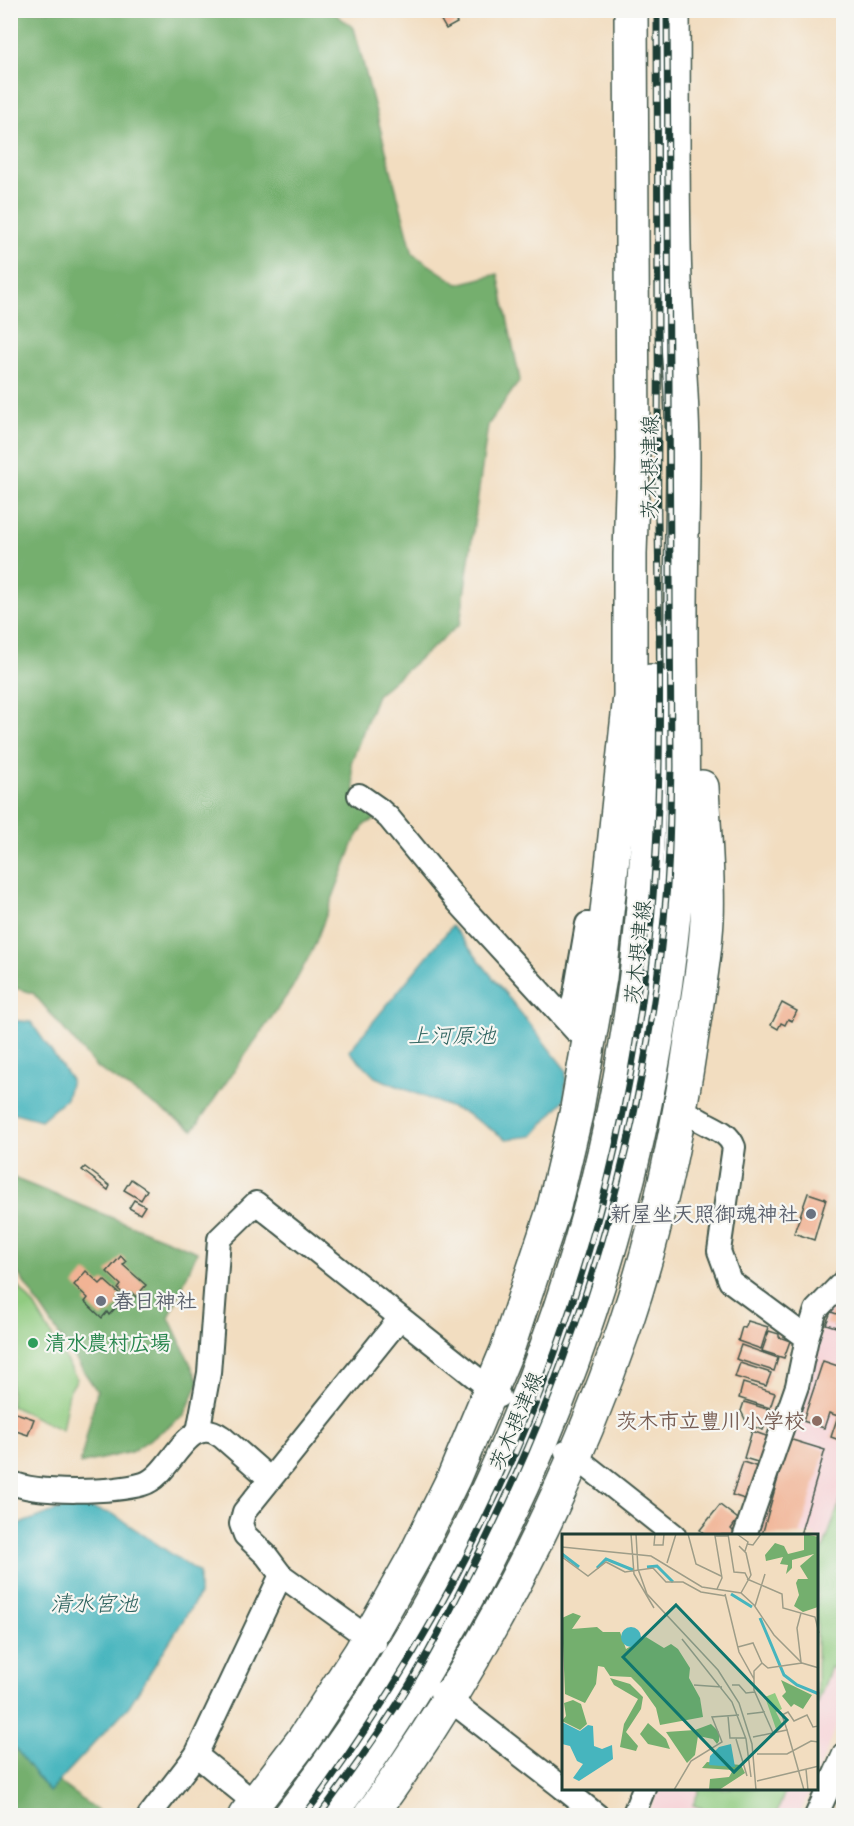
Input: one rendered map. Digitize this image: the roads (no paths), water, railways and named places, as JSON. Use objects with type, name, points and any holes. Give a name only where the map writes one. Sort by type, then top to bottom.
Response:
[{"type":"main road","points":[[255,1811],[360,1653],[372,1640],[432,1524],[495,1393],[543,1244],[564,1170],[576,1114],[595,1006],[607,911],[624,848],[630,696],[630,554],[633,460],[631,10]]},
{"type":"main road","name":"茨木摂津線","points":[[290,1815],[383,1682],[428,1605],[469,1527],[506,1448],[545,1350],[568,1282],[596,1185],[627,1040],[640,940],[647,854],[650,766],[647,10]]},
{"type":"main road","name":"茨木摂津線","points":[[329,1815],[380,1742],[443,1640],[511,1512],[567,1379],[613,1241],[641,1128],[662,1013],[678,874],[684,782],[680,618],[683,460],[680,349],[676,305],[673,10]]},
{"type":"main road","points":[[567,1379],[584,1355],[608,1309],[656,1146],[675,1044],[691,926],[697,899],[700,862],[701,352],[693,286],[692,10]]},
{"type":"main road","points":[[680,349],[687,229],[693,174]]},
{"type":"main road","points":[[370,1815],[445,1696],[522,1566],[625,1325],[655,1226],[705,944],[707,918],[700,862]]},
{"type":"main road","points":[[568,1282],[576,1200],[609,1029],[625,906],[622,898],[607,911]]},
{"type":"main road","points":[[352,1815],[429,1701],[504,1559],[534,1493],[547,1449],[550,1422]]},
{"type":"main road","points":[[255,1811],[382,1652],[428,1605]]},
{"type":"street","points":[[359,795],[389,818],[458,902],[570,1024],[587,924],[607,911]]},
{"type":"street","points":[[678,1104],[692,1116],[724,1133],[734,1147],[719,1251],[730,1281],[807,1338]]},
{"type":"street","points":[[198,1432],[209,1373],[219,1239],[256,1203],[495,1393]]},
{"type":"street","points":[[745,1534],[797,1386],[807,1338],[816,1310],[843,1281]]},
{"type":"street","points":[[372,1640],[281,1575],[266,1555],[244,1535],[241,1524],[244,1512],[400,1318]]},
{"type":"street","points":[[10,1482],[21,1487],[91,1491],[144,1484],[163,1470],[181,1445],[198,1432],[205,1430],[216,1433],[270,1479]]},
{"type":"street","points":[[570,1454],[673,1534]]},
{"type":"street","points":[[149,1815],[196,1755],[281,1575]]},
{"type":"street","points":[[445,1696],[562,1787]]},
{"type":"street","points":[[816,1815],[843,1754]]},
{"type":"street","points":[[196,1755],[255,1811]]},
{"type":"street","points":[[566,1790],[598,1815]]},
{"type":"street","points":[[633,1815],[643,1790]]},
{"type":"water","name":"上河原池","points":[[452,926],[566,1070],[565,1099],[533,1136],[506,1139],[467,1114],[375,1077],[349,1051]]},
{"type":"water","points":[[11,1020],[31,1022],[71,1080],[66,1099],[41,1120],[11,1112]]},
{"type":"water","name":"清水宮池","points":[[74,1504],[113,1514],[199,1573],[199,1595],[129,1706],[49,1792],[11,1743],[11,1527]]},
{"type":"tunnel","points":[[578,1033],[675,1102]]},
{"type":"railway","points":[[304,1816],[369,1724],[427,1628],[480,1529],[526,1426],[566,1321],[599,1214],[625,1105],[650,935],[658,817],[660,699],[657,10]]},
{"type":"railway","points":[[319,1816],[393,1711],[430,1649],[509,1490],[545,1407],[576,1323],[603,1238],[644,1064],[658,975],[667,885],[671,767],[667,10]]},
{"type":"place","name":"新屋坐天照御魂神社","points":[[811,1214]]},
{"type":"place","name":"春日神社","points":[[101,1301]]},
{"type":"place","name":"清水農村広場","points":[[33,1343]]},
{"type":"place","name":"茨木市立豊川小学校","points":[[817,1421]]}]
